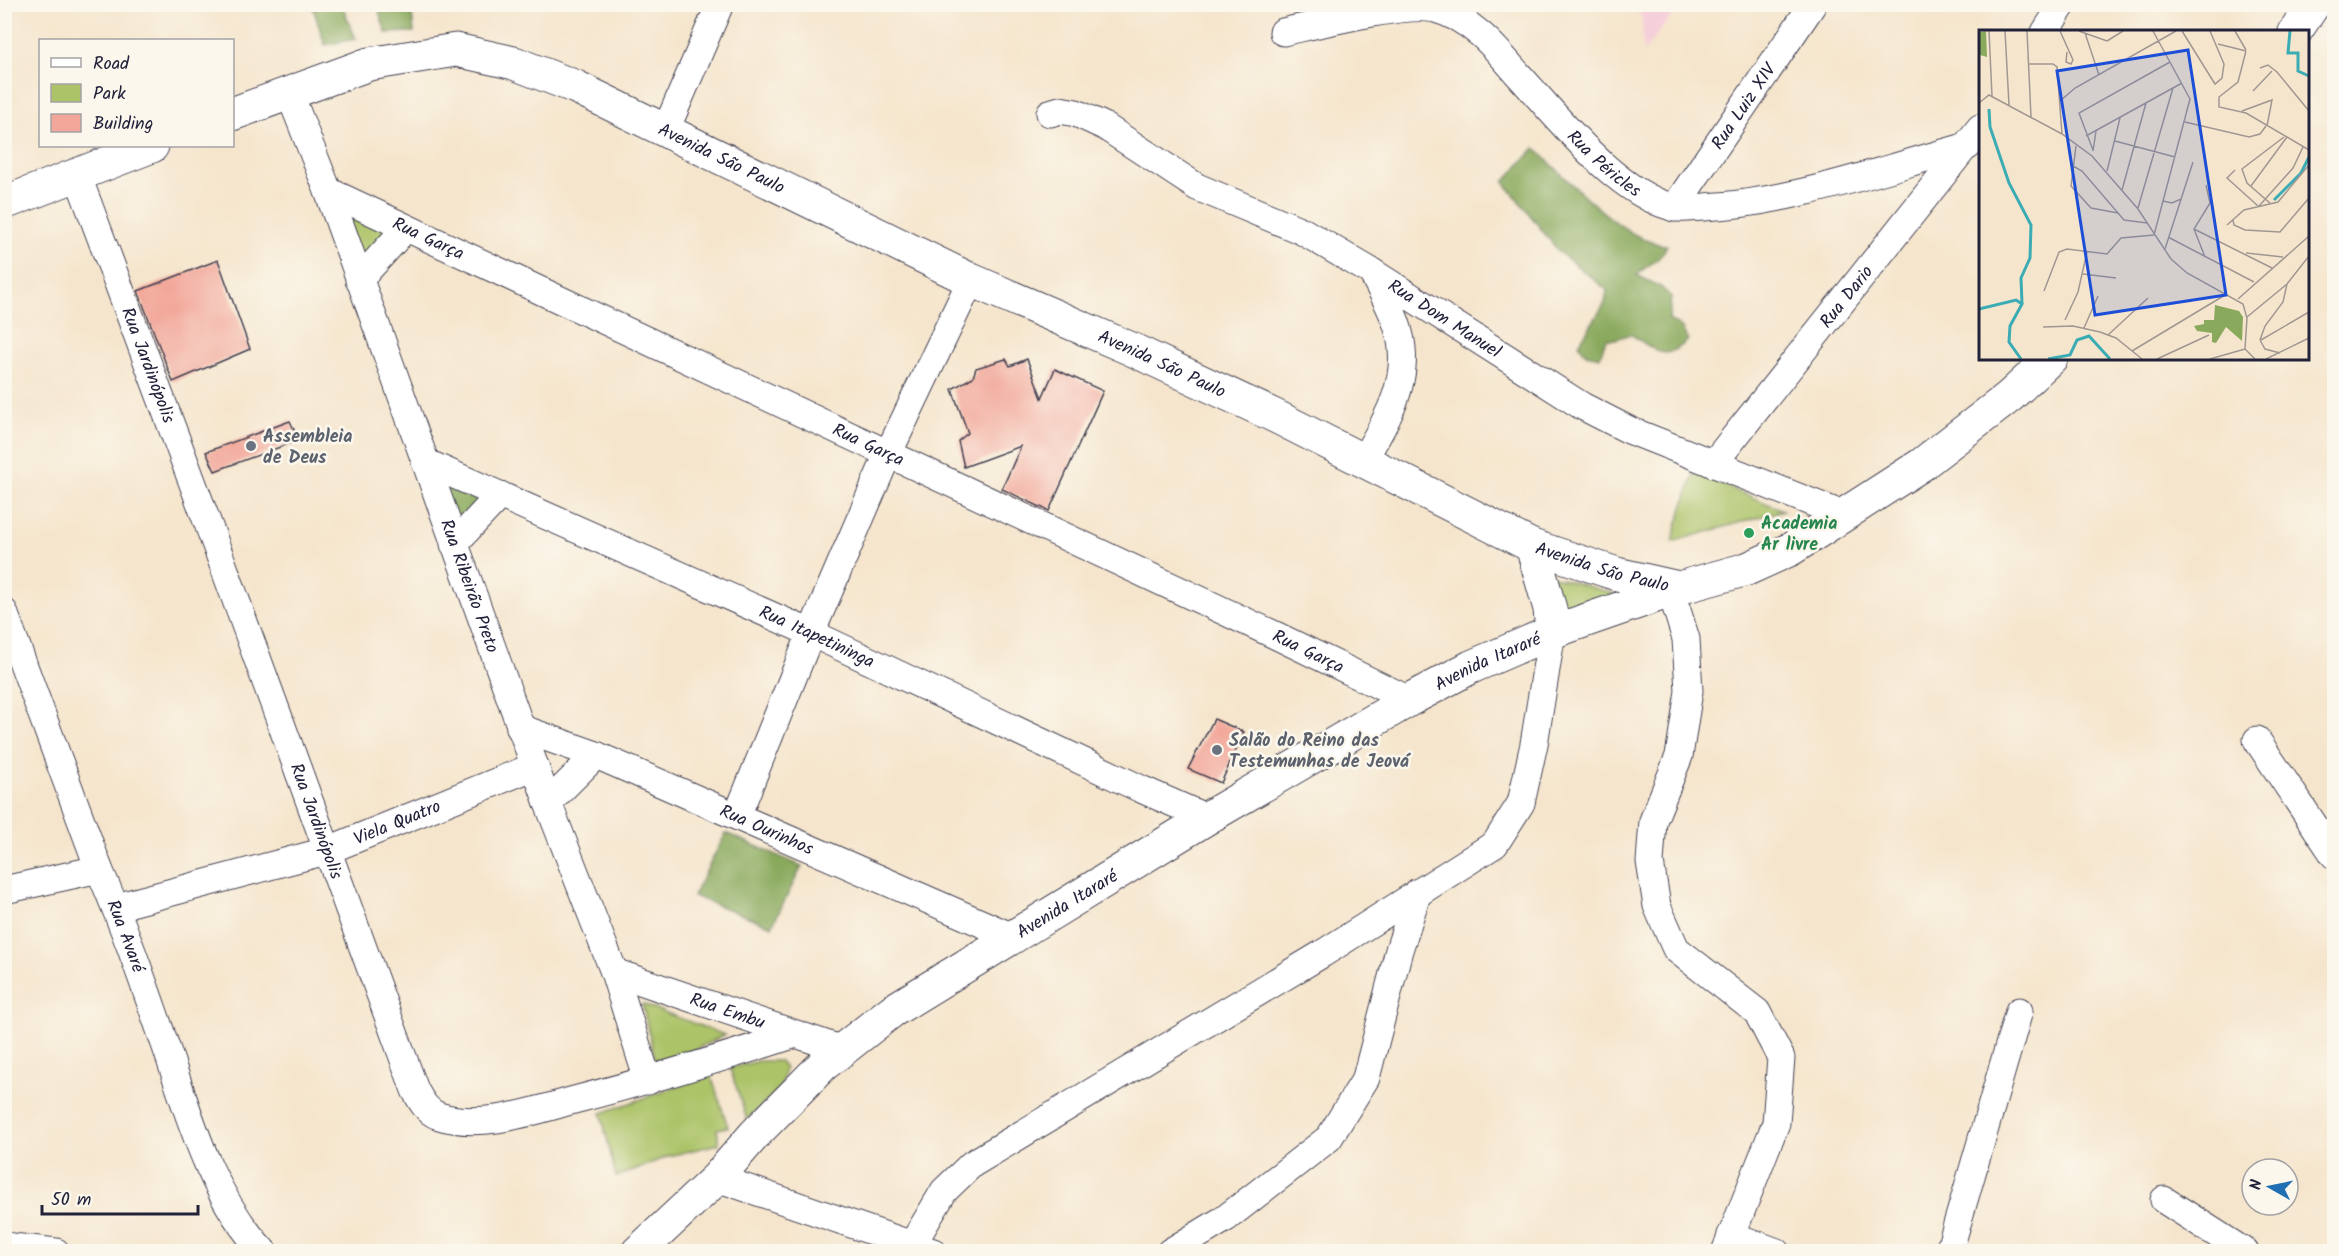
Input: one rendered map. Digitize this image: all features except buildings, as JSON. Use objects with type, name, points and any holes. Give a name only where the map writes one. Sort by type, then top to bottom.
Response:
[{"type":"main road","points":[[2296,30],[2314,4]]},
{"type":"main road","name":"Avenida São Paulo","points":[[234,113],[369,64],[456,50],[514,63],[576,87],[971,280],[1129,348],[1364,459],[1532,546],[1617,574],[1675,589],[1747,569],[1791,549],[1846,516],[1922,465],[2009,397],[2049,360]]},
{"type":"main road","points":[[4,203],[149,147]]},
{"type":"main road","points":[[1532,546],[1550,609],[1552,632]]},
{"type":"main road","name":"Avenida Itararé","points":[[638,1251],[717,1178],[755,1134],[840,1050],[892,1011],[1207,818],[1408,700],[1471,667],[1552,632],[1675,589]]},
{"type":"street","points":[[665,132],[720,4]]},
{"type":"street","name":"Rua Luiz XIV","points":[[1674,208],[1813,4]]},
{"type":"street","points":[[2046,30],[2063,4]]},
{"type":"street","name":"Rua Péricles","points":[[1283,32],[1342,19],[1413,9],[1434,9],[1459,19],[1487,39],[1570,131],[1624,183],[1638,193],[1674,208],[1764,202],[1974,137]]},
{"type":"street","name":"Rua Ribeirão Preto","points":[[289,92],[328,191],[520,728],[614,972],[648,1081]]},
{"type":"street","name":"Rua Dom Manuel","points":[[1050,112],[1060,110],[1076,113],[1104,126],[1197,187],[1302,231],[1372,272],[1582,406],[1629,430],[1846,516]]},
{"type":"street","name":"Rua Dario","points":[[1713,464],[1974,137]]},
{"type":"street","name":"Rua Jardinópolis","points":[[77,174],[415,1090],[430,1111],[450,1119],[484,1119],[531,1111],[648,1081],[793,1035]]},
{"type":"street","name":"Rua Garça","points":[[328,191],[1408,700]]},
{"type":"street","points":[[359,280],[406,228]]},
{"type":"street","points":[[1364,459],[1384,426],[1398,394],[1402,369],[1399,332],[1372,272]]},
{"type":"street","points":[[737,816],[811,633],[888,454],[971,280]]},
{"type":"street","name":"Rua Itapetininga","points":[[425,462],[811,633],[1207,818]]},
{"type":"street","points":[[454,544],[500,495]]},
{"type":"street","points":[[1675,589],[1686,639],[1689,691],[1679,756],[1653,821],[1650,862],[1657,906],[1676,949],[1757,1012],[1781,1058],[1776,1123],[1728,1243],[1777,1251]]},
{"type":"street","name":"Rua Avaré","points":[[4,612],[99,869],[116,907],[187,1111],[216,1181],[242,1225],[264,1251]]},
{"type":"street","points":[[717,1178],[923,1248],[944,1191],[972,1164],[1322,954],[1495,844],[1521,803],[1534,744],[1552,632]]},
{"type":"street","name":"Rua Ourinhos","points":[[520,728],[596,755],[1012,937]]},
{"type":"street","points":[[2258,740],[2334,855]]},
{"type":"street","points":[[548,803],[596,755]]},
{"type":"street","name":"Viela Quatro","points":[[116,907],[327,851],[535,766]]},
{"type":"street","points":[[4,890],[99,869]]},
{"type":"street","points":[[1170,1251],[1226,1218],[1329,1138],[1366,1078],[1399,950],[1418,892]]},
{"type":"street","name":"Rua Embu","points":[[614,972],[840,1050]]},
{"type":"street","points":[[1949,1251],[2019,1011]]},
{"type":"street","points":[[2163,1200],[2245,1251]]},
{"type":"street","points":[[4,1246],[56,1251]]},
{"type":"shaded area","points":[[1631,5],[1681,5],[1643,52],[1642,17]]},
{"type":"green space","points":[[312,5],[342,5],[356,39],[325,45]]},
{"type":"green space","points":[[377,5],[411,5],[414,32],[386,33]]},
{"type":"green space","points":[[1535,148],[1615,222],[1651,242],[1667,245],[1658,258],[1637,275],[1661,287],[1671,297],[1669,320],[1681,327],[1688,340],[1672,352],[1665,353],[1652,349],[1630,334],[1616,339],[1606,339],[1600,357],[1586,354],[1579,344],[1605,303],[1607,290],[1559,252],[1504,182]]},
{"type":"green space","points":[[339,203],[401,229],[360,274]]},
{"type":"green space","points":[[434,471],[495,496],[455,536]]},
{"type":"green space","points":[[1694,473],[1783,510],[1672,542]]},
{"type":"green space","points":[[1547,575],[1615,594],[1563,620]]},
{"type":"green space","points":[[726,833],[802,866],[772,926],[693,896]]},
{"type":"green space","points":[[642,1004],[725,1035],[657,1068]]},
{"type":"green space","points":[[758,1061],[780,1061],[785,1068],[781,1087],[747,1120],[730,1068]]},
{"type":"green space","points":[[711,1075],[728,1127],[717,1129],[719,1144],[669,1156],[616,1177],[601,1113]]},
{"type":"place","name":"Assembleia de Deus","points":[[251,446]]},
{"type":"place","name":"Academia Ar livre","points":[[1749,533]]},
{"type":"place","name":"Salão do Reino das Testemunhas de Jeová","points":[[1217,750]]}]
